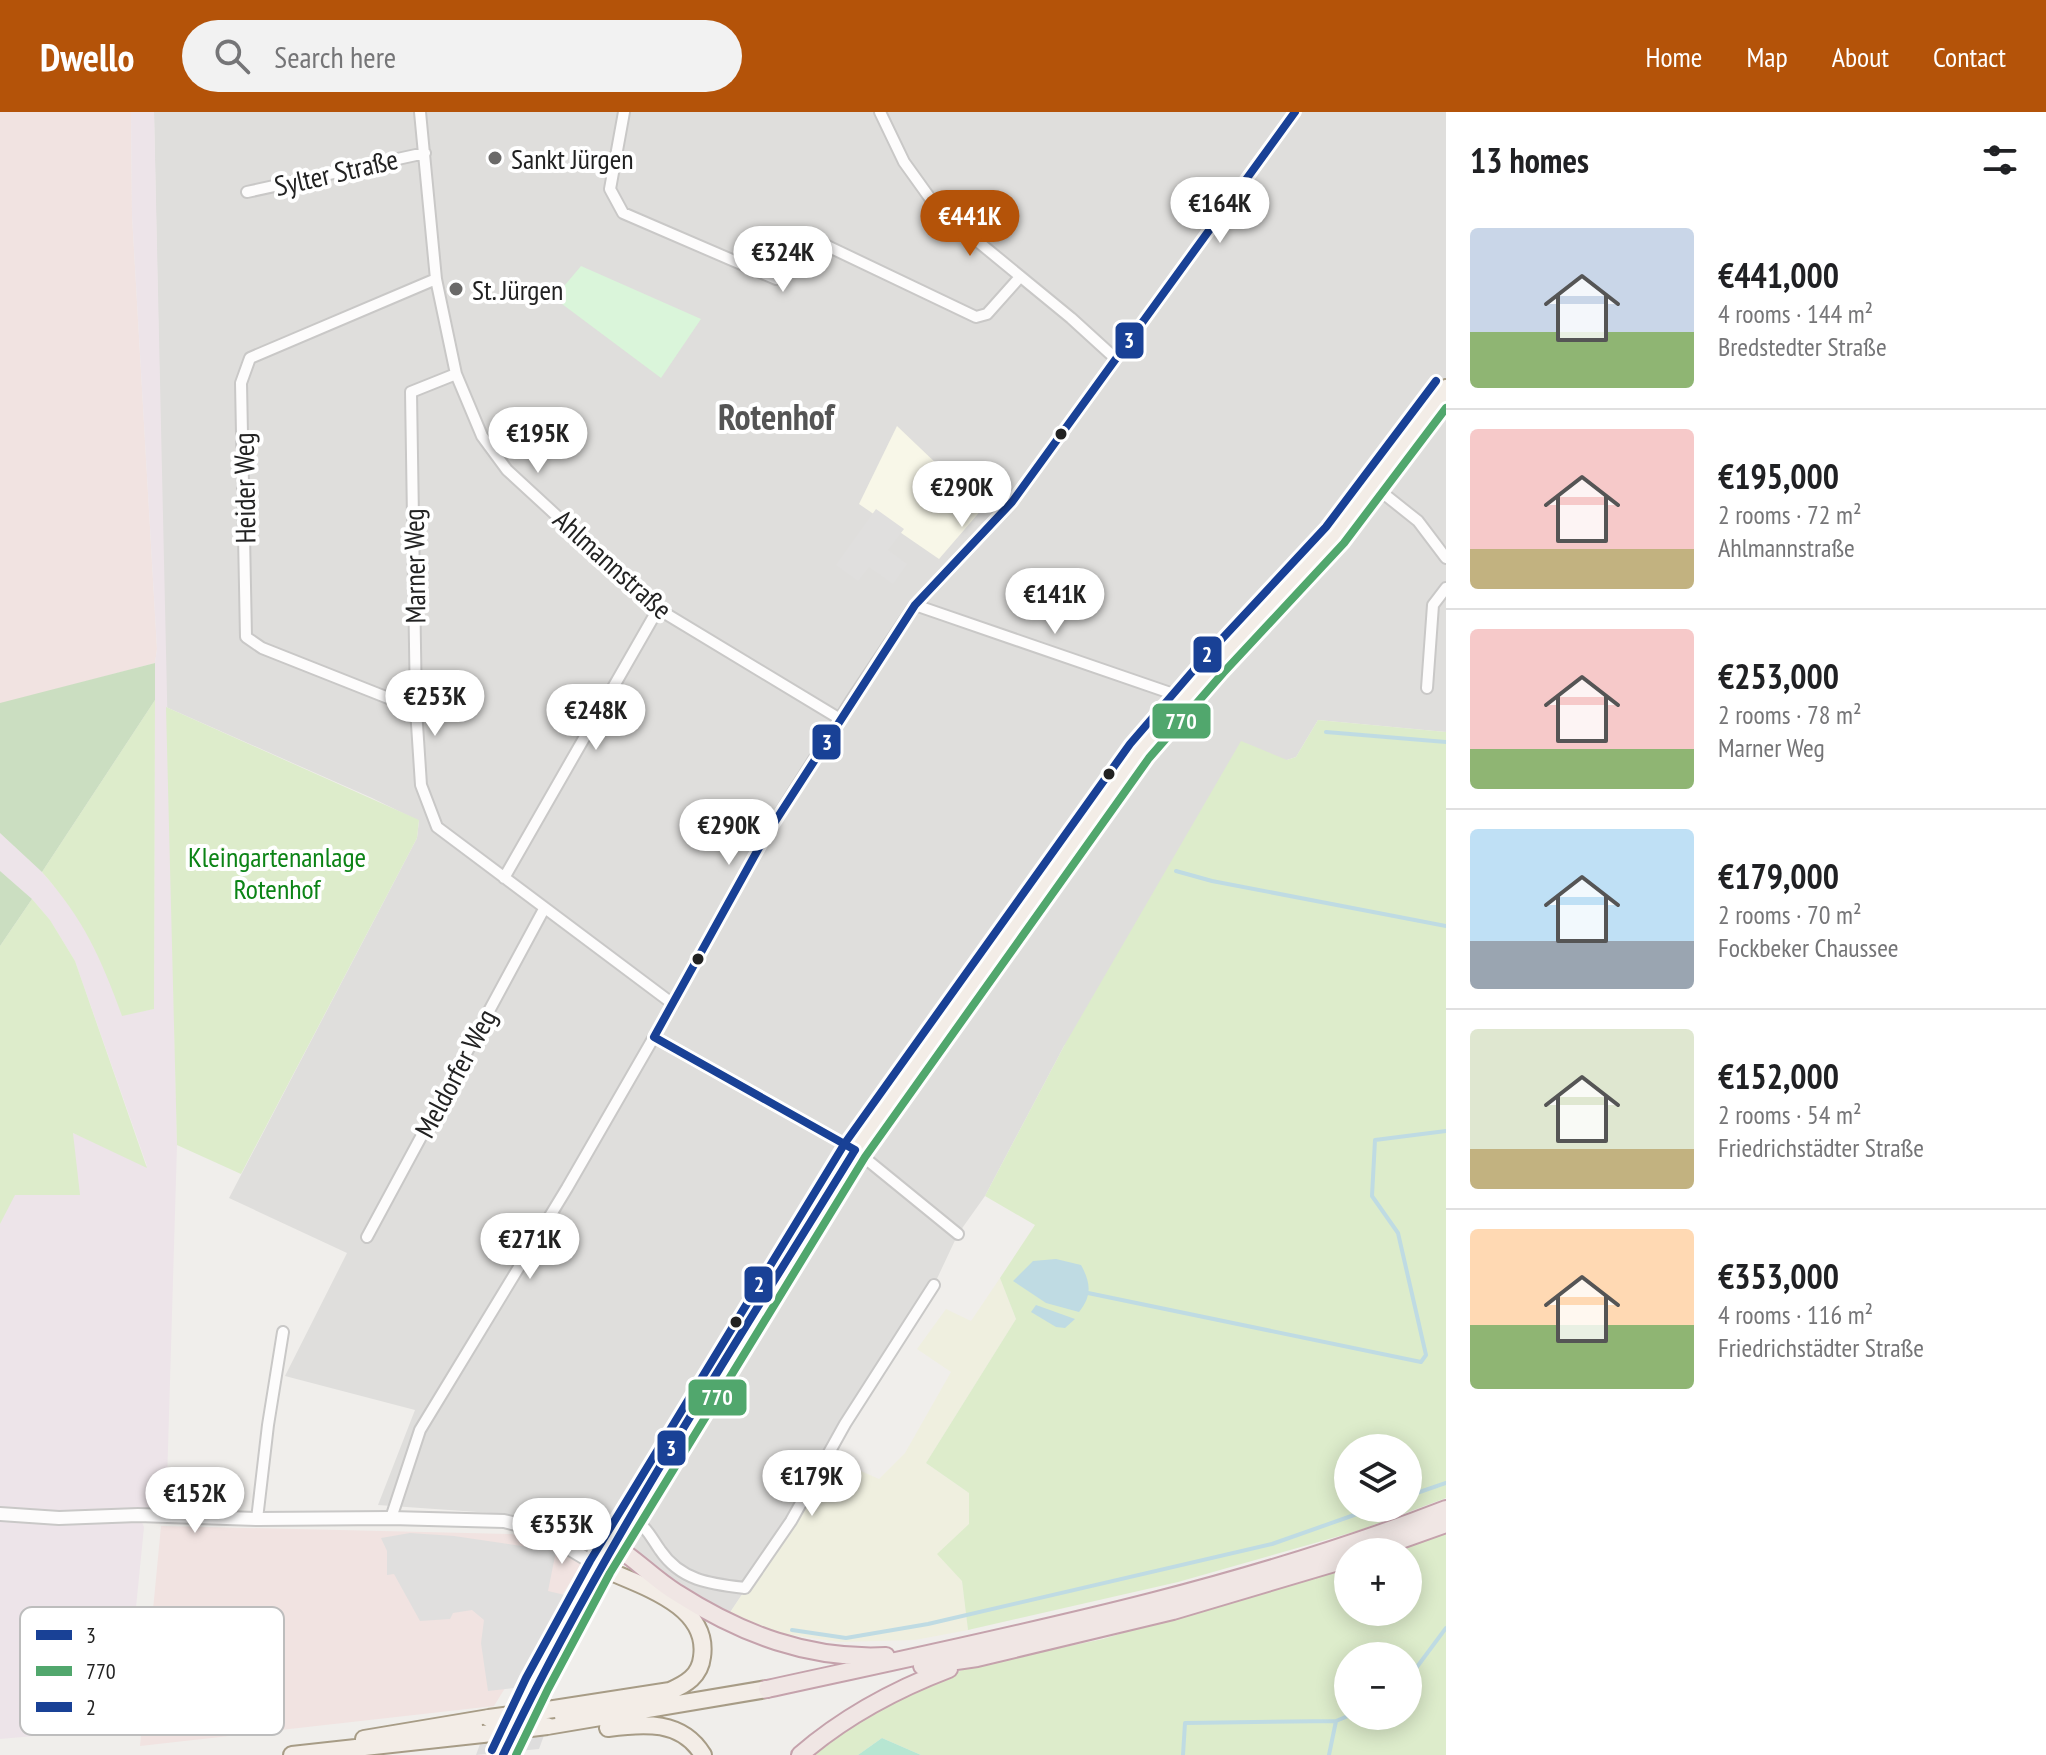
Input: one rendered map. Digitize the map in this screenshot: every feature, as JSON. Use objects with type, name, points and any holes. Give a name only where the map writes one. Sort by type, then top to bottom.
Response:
[{"type":"highway","points":[[800,1755],[835,1727],[880,1698],[973,1651],[1262,1570],[1446,1509]]},
{"type":"highway","points":[[1406,1538],[1446,1524]]},
{"type":"highway","points":[[613,1545],[676,1592],[725,1620],[778,1644],[867,1657],[973,1651]]},
{"type":"highway","points":[[767,1689],[848,1680],[973,1651],[1173,1611],[1334,1563]]},
{"type":"main road","points":[[503,1755],[600,1567],[855,1150],[1130,764],[1185,698],[1335,535],[1446,388]]},
{"type":"main road","points":[[321,1752],[408,1730],[670,1691],[685,1685],[702,1663],[704,1644],[693,1618],[677,1605],[600,1567]]},
{"type":"main road","points":[[292,1755],[549,1726],[767,1689]]},
{"type":"main road","points":[[549,1726],[586,1730],[660,1725],[687,1736],[703,1755]]},
{"type":"street","name":"Ahlmannstraße","points":[[420,112],[436,279],[456,374],[482,436],[507,470],[658,609],[840,719]]},
{"type":"street","points":[[624,112],[610,189],[623,213],[776,279],[800,233],[976,317],[987,314],[1020,277]]},
{"type":"street","points":[[880,112],[904,162],[937,208],[1116,359]]},
{"type":"street","points":[[391,1518],[420,1430],[560,1200],[765,837],[840,719],[915,605],[1012,502],[1295,112]]},
{"type":"street","name":"Sylter Straße","points":[[247,192],[425,153]]},
{"type":"street","name":"Heider Weg","points":[[416,709],[262,648],[246,637],[241,383],[250,358],[436,279]]},
{"type":"street","name":"Marner Weg","points":[[456,374],[411,392],[416,709],[421,785],[437,827],[673,1004]]},
{"type":"street","points":[[1374,486],[1418,521],[1446,558]]},
{"type":"street","points":[[1427,688],[1433,605],[1446,588]]},
{"type":"street","points":[[915,605],[1185,698]]},
{"type":"street","points":[[504,878],[658,609]]},
{"type":"street","name":"Meldorfer Weg","points":[[367,1237],[544,909]]},
{"type":"street","points":[[654,1037],[855,1150],[958,1234]]},
{"type":"street","points":[[630,1518],[642,1523],[659,1549],[681,1572],[702,1583],[745,1588],[791,1521],[845,1424],[934,1285]]},
{"type":"street","points":[[257,1519],[283,1332]]},
{"type":"street","points":[[0,1514],[59,1518],[138,1515],[504,1521],[551,1533],[566,1531],[594,1537],[613,1545]]},
{"type":"street","points":[[551,1533],[560,1543],[600,1567]]},
{"type":"shaded area","points":[[0,112],[131,112],[132,215],[157,649],[155,663],[0,704]]},
{"type":"shaded area","points":[[131,112],[154,112],[177,1145],[166,1516],[139,1516],[144,1527],[136,1607],[20,1607],[20,1735],[45,1735],[0,1739],[0,1224],[14,1195],[73,1133],[147,1166],[75,961],[50,920],[0,871],[0,833],[42,872],[74,910],[102,959],[122,1015],[154,1009],[157,649],[132,215]]},
{"type":"shaded area","points":[[154,112],[1446,112],[1446,732],[1318,720],[1296,757],[1287,760],[1064,1046],[985,1196],[958,1234],[934,1285],[791,1521],[729,1614],[597,1531],[506,1514],[378,1505],[415,1410],[285,1376],[347,1253],[229,1198],[417,838],[419,821],[166,707]]},
{"type":"shaded area","points":[[897,426],[983,508],[939,559],[859,504]]},
{"type":"shaded area","points":[[876,509],[904,529],[888,550],[907,564],[893,584],[869,567],[858,581],[836,565]]},
{"type":"shaded area","points":[[161,1526],[512,1534],[585,1558],[494,1706],[284,1730],[284,1607],[153,1607]]},
{"type":"shaded area","points":[[410,1533],[454,1536],[556,1551],[548,1591],[565,1595],[514,1688],[488,1691],[481,1643],[484,1620],[472,1610],[453,1613],[450,1619],[420,1621],[394,1574],[387,1575],[387,1551],[381,1538]]},
{"type":"shaded area","points":[[141,1735],[237,1735],[140,1746]]},
{"type":"green space","points":[[581,266],[701,319],[661,378],[554,298]]},
{"type":"green space","points":[[155,663],[155,700],[42,872],[0,833],[0,703]]},
{"type":"green space","points":[[155,700],[154,1009],[122,1016],[90,940],[69,906],[42,872]]},
{"type":"green space","name":"Kleingartenanlage Rotenhof","points":[[166,707],[419,820],[417,838],[241,1174],[177,1145]]},
{"type":"green space","points":[[1318,720],[1446,732],[1446,1498],[1422,1507],[1422,1434],[1334,1434],[1334,1522],[1381,1522],[1178,1582],[968,1630],[962,1581],[937,1554],[969,1524],[969,1493],[926,1463],[1016,1319],[1000,1278],[1035,1225],[985,1196],[1064,1046],[1241,741],[1287,760],[1296,757]]},
{"type":"green space","points":[[0,871],[32,899],[0,946]]},
{"type":"green space","points":[[32,899],[50,920],[75,961],[147,1168],[73,1133],[80,1195],[15,1195],[0,1224],[0,946]]},
{"type":"green space","points":[[1000,1278],[1016,1319],[926,1463],[969,1493],[969,1524],[962,1581],[968,1630],[915,1640],[839,1642],[766,1631],[729,1614],[791,1521],[827,1456],[879,1479],[905,1453],[951,1372],[917,1349],[946,1309],[971,1321]]},
{"type":"green space","points":[[1446,1529],[1446,1755],[921,1755],[882,1738],[858,1755],[811,1755],[837,1731],[903,1693],[973,1666],[1103,1639],[1334,1568],[1334,1626],[1422,1626],[1421,1538]]},
{"type":"green space","points":[[882,1738],[921,1755],[858,1755]]},
{"type":"water","points":[[1056,1259],[1081,1265],[1088,1284],[1088,1295],[1079,1312],[1046,1303],[1013,1281],[1033,1261]]},
{"type":"water","points":[[1036,1305],[1075,1319],[1065,1328],[1056,1327],[1031,1312]]},
{"type":"pier","points":[[557,1700],[539,1749],[476,1755],[493,1708]]},
{"type":"waterway","points":[[1326,732],[1446,742]]},
{"type":"waterway","points":[[1176,871],[1212,881],[1446,926]]},
{"type":"waterway","points":[[1088,1293],[1421,1362],[1426,1355],[1398,1233],[1372,1196],[1375,1140],[1446,1131]]},
{"type":"waterway","points":[[1422,1491],[1446,1483]]},
{"type":"waterway","points":[[792,1630],[846,1638],[928,1624],[1272,1544],[1334,1522]]},
{"type":"waterway","points":[[1422,1660],[1446,1628]]},
{"type":"waterway","points":[[1183,1755],[1185,1723],[1334,1721]]},
{"type":"waterway","points":[[1329,1755],[1334,1730]]},
{"type":"transit line","name":"3","points":[[654,1037],[765,837],[915,605],[1012,502],[1295,112]]},
{"type":"transit line","name":"2","points":[[492,1750],[526,1678],[590,1561],[845,1143],[1130,744],[1205,657],[1326,527],[1436,381]]},
{"type":"transit line","name":"770","points":[[516,1755],[610,1573],[865,1157],[1149,758],[1344,543],[1446,408]]},
{"type":"transit line","name":"3","points":[[654,1037],[855,1150]]},
{"type":"transit line","name":"3","points":[[503,1755],[583,1599],[627,1523],[855,1150]]},
{"type":"place","name":"Sankt Jürgen","points":[[495,158]]},
{"type":"place","name":"St. Jürgen","points":[[456,289]]},
{"type":"district","name":"Rotenhof","points":[[776,416]]}]
